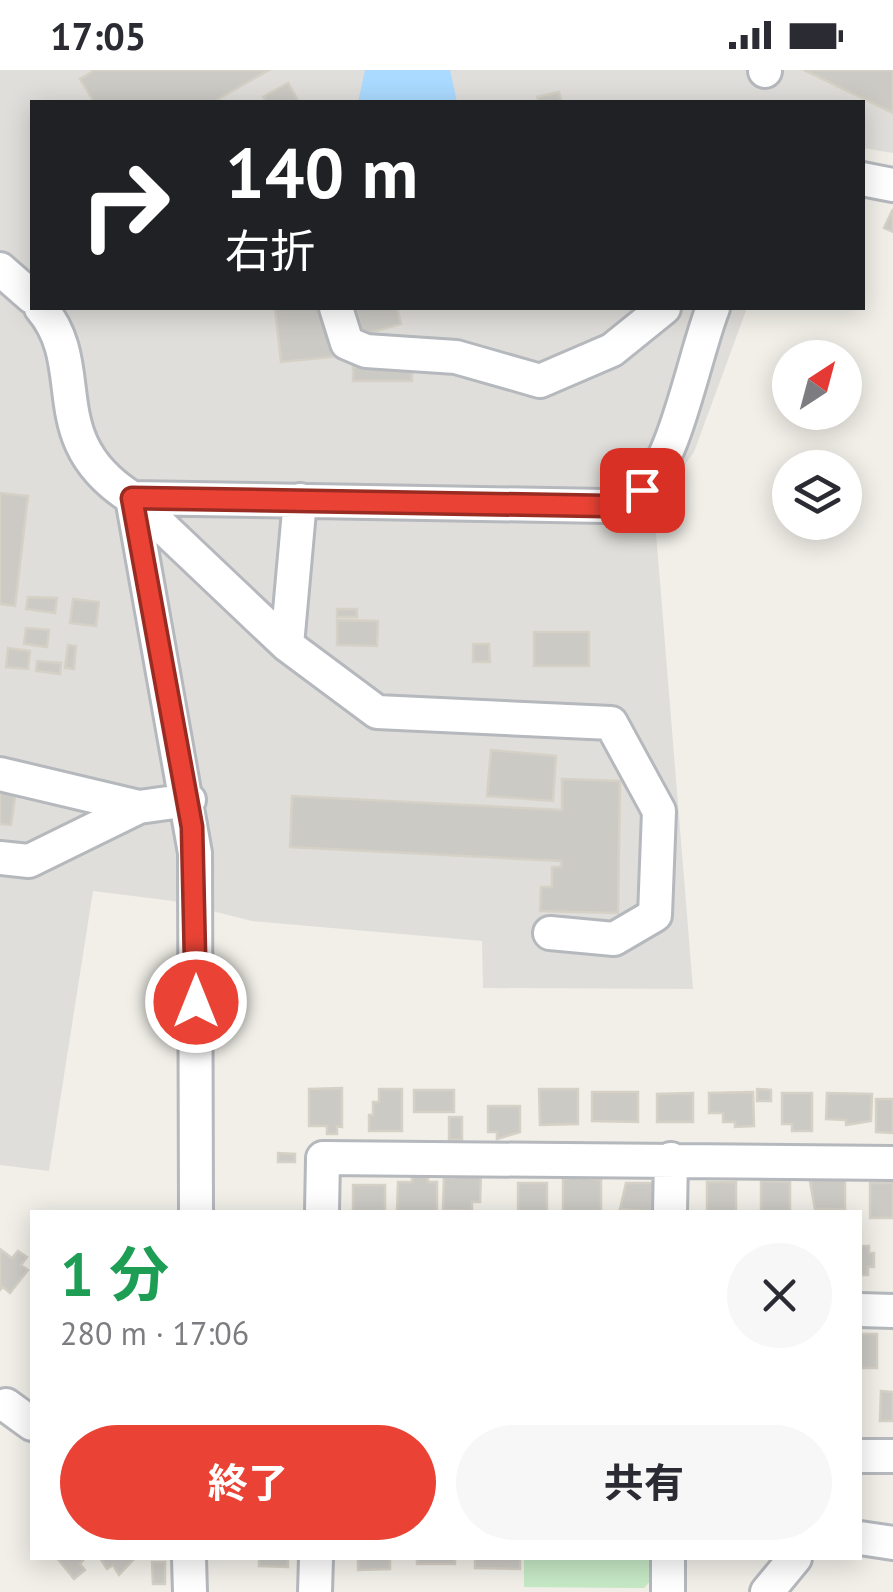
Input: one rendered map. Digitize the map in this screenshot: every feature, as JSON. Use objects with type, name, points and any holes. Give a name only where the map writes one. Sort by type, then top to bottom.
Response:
[{"type":"street","points":[[865,180],[893,185]]},
{"type":"street","points":[[0,269],[30,296]]},
{"type":"street","points":[[43,310],[49,317],[63,361],[74,426],[89,461],[105,481],[132,498],[287,644],[377,712],[611,723],[659,811],[655,914],[614,938],[550,932]]},
{"type":"street","points":[[337,310],[347,343],[366,351],[456,357],[540,382],[612,350],[662,310]]},
{"type":"street","points":[[132,498],[606,506],[642,490],[668,458],[696,351],[713,310]]},
{"type":"street","points":[[132,498],[196,853],[196,1210]]},
{"type":"street","points":[[287,644],[300,500]]},
{"type":"street","points":[[0,774],[139,807]]},
{"type":"street","points":[[0,858],[29,861],[139,807],[189,800]]},
{"type":"street","points":[[322,1210],[323,1158],[893,1162]]},
{"type":"street","points":[[670,1210],[671,1159]]},
{"type":"street","points":[[862,1310],[893,1310]]},
{"type":"street","points":[[862,1456],[893,1456]]},
{"type":"street","points":[[862,1538],[893,1543]]},
{"type":"street","points":[[189,1560],[190,1592]]},
{"type":"street","points":[[315,1592],[316,1560]]},
{"type":"street","points":[[668,1560],[668,1592]]},
{"type":"street","points":[[767,1592],[793,1560]]},
{"type":"shaded area","points":[[0,70],[893,70],[893,153],[865,148],[865,100],[30,100],[30,310],[746,310],[694,452],[654,508],[693,989],[483,988],[482,941],[252,921],[173,901],[93,891],[49,1171],[0,1165]]},
{"type":"green space","points":[[524,1560],[653,1560],[653,1578],[644,1588],[524,1587]]},
{"type":"water","points":[[365,70],[450,70],[457,100],[358,100]]},
{"type":"building","points":[[95,70],[269,70],[216,100],[93,100],[80,79]]},
{"type":"building","points":[[804,70],[893,70],[893,113]]},
{"type":"building","points":[[288,83],[298,100],[265,100],[263,97]]},
{"type":"building","points":[[559,92],[561,100],[538,100],[537,97]]},
{"type":"building","points":[[893,209],[893,232],[884,228]]},
{"type":"building","points":[[275,310],[326,310],[332,357],[281,362]]},
{"type":"building","points":[[357,310],[398,310],[401,324],[363,335]]},
{"type":"building","points":[[412,366],[412,381],[353,381],[353,367]]},
{"type":"building","points":[[0,493],[28,496],[15,606],[0,604]]},
{"type":"building","points":[[28,597],[57,598],[55,613],[26,609]]},
{"type":"building","points":[[73,599],[99,602],[96,626],[70,623]]},
{"type":"building","points":[[337,609],[357,609],[357,617],[337,617]]},
{"type":"building","points":[[337,620],[378,621],[377,646],[337,645]]},
{"type":"building","points":[[26,628],[49,630],[47,647],[24,644]]},
{"type":"building","points":[[534,632],[589,632],[589,666],[534,666]]},
{"type":"building","points":[[473,644],[489,644],[490,662],[473,662]]},
{"type":"building","points":[[68,645],[76,646],[74,669],[65,668]]},
{"type":"building","points":[[8,648],[30,651],[28,669],[6,667]]},
{"type":"building","points":[[37,661],[61,663],[60,674],[36,671]]},
{"type":"building","points":[[491,750],[556,756],[553,801],[487,796]]},
{"type":"building","points":[[562,779],[620,781],[618,913],[540,911],[541,887],[552,887],[552,867],[561,867],[561,861],[290,847],[292,796],[562,810]]},
{"type":"building","points":[[0,788],[16,790],[11,825],[0,824]]},
{"type":"building","points":[[342,1088],[342,1127],[337,1126],[337,1134],[327,1134],[327,1126],[309,1126],[309,1089]]},
{"type":"building","points":[[379,1089],[402,1089],[402,1131],[369,1131],[369,1115],[373,1115],[373,1102],[379,1102]]},
{"type":"building","points":[[539,1089],[578,1089],[578,1124],[540,1125]]},
{"type":"building","points":[[757,1089],[771,1090],[771,1101],[757,1101]]},
{"type":"building","points":[[414,1090],[454,1090],[454,1112],[414,1112]]},
{"type":"building","points":[[592,1092],[638,1092],[638,1122],[592,1121]]},
{"type":"building","points":[[753,1092],[754,1126],[735,1127],[735,1122],[723,1122],[723,1113],[709,1113],[709,1093]]},
{"type":"building","points":[[693,1093],[693,1122],[657,1122],[657,1094]]},
{"type":"building","points":[[782,1093],[812,1093],[812,1131],[792,1131],[792,1124],[782,1124]]},
{"type":"building","points":[[827,1093],[872,1094],[871,1121],[846,1125],[846,1120],[826,1119]]},
{"type":"building","points":[[876,1099],[893,1099],[893,1133],[876,1132]]},
{"type":"building","points":[[488,1106],[520,1106],[520,1132],[497,1139],[497,1132],[488,1132]]},
{"type":"building","points":[[449,1117],[462,1117],[462,1140],[449,1140]]},
{"type":"building","points":[[278,1153],[295,1154],[295,1162],[278,1162]]},
{"type":"building","points":[[453,1173],[481,1174],[480,1202],[472,1202],[472,1210],[443,1210],[444,1177],[453,1178]]},
{"type":"building","points":[[412,1176],[428,1176],[428,1182],[437,1182],[437,1210],[397,1210],[398,1182],[412,1182]]},
{"type":"building","points":[[576,1176],[601,1180],[601,1210],[563,1210],[563,1179]]},
{"type":"building","points":[[815,1178],[845,1179],[845,1209],[815,1209],[810,1182]]},
{"type":"building","points":[[761,1181],[790,1182],[790,1210],[761,1210]]},
{"type":"building","points":[[707,1182],[736,1182],[736,1210],[707,1210]]},
{"type":"building","points":[[518,1183],[547,1183],[547,1210],[518,1210]]},
{"type":"building","points":[[626,1183],[653,1183],[652,1210],[620,1209]]},
{"type":"building","points":[[870,1183],[893,1183],[893,1218],[870,1218]]},
{"type":"building","points":[[353,1185],[385,1185],[385,1210],[353,1210]]},
{"type":"building","points":[[862,1246],[869,1246],[869,1253],[874,1253],[874,1267],[868,1267],[868,1275],[862,1275]]},
{"type":"building","points":[[0,1249],[12,1258],[18,1251],[27,1257],[21,1265],[28,1270],[10,1293],[3,1287],[0,1290]]},
{"type":"building","points":[[862,1334],[877,1334],[877,1368],[862,1368]]},
{"type":"building","points":[[881,1391],[893,1392],[893,1421],[880,1421]]},
{"type":"building","points":[[59,1560],[83,1560],[80,1564],[85,1570],[74,1579]]},
{"type":"building","points":[[101,1560],[133,1560],[119,1575],[113,1565],[107,1569]]},
{"type":"building","points":[[259,1560],[288,1560],[288,1567],[259,1566]]},
{"type":"building","points":[[358,1560],[390,1560],[390,1569],[358,1570]]},
{"type":"building","points":[[417,1560],[455,1560],[455,1564],[417,1564]]},
{"type":"building","points":[[475,1560],[520,1560],[520,1569],[475,1568]]},
{"type":"building","points":[[152,1562],[165,1562],[165,1584],[153,1584]]},
{"type":"route","points":[[196,1002],[196,853],[132,498],[606,506],[642,490]]}]
